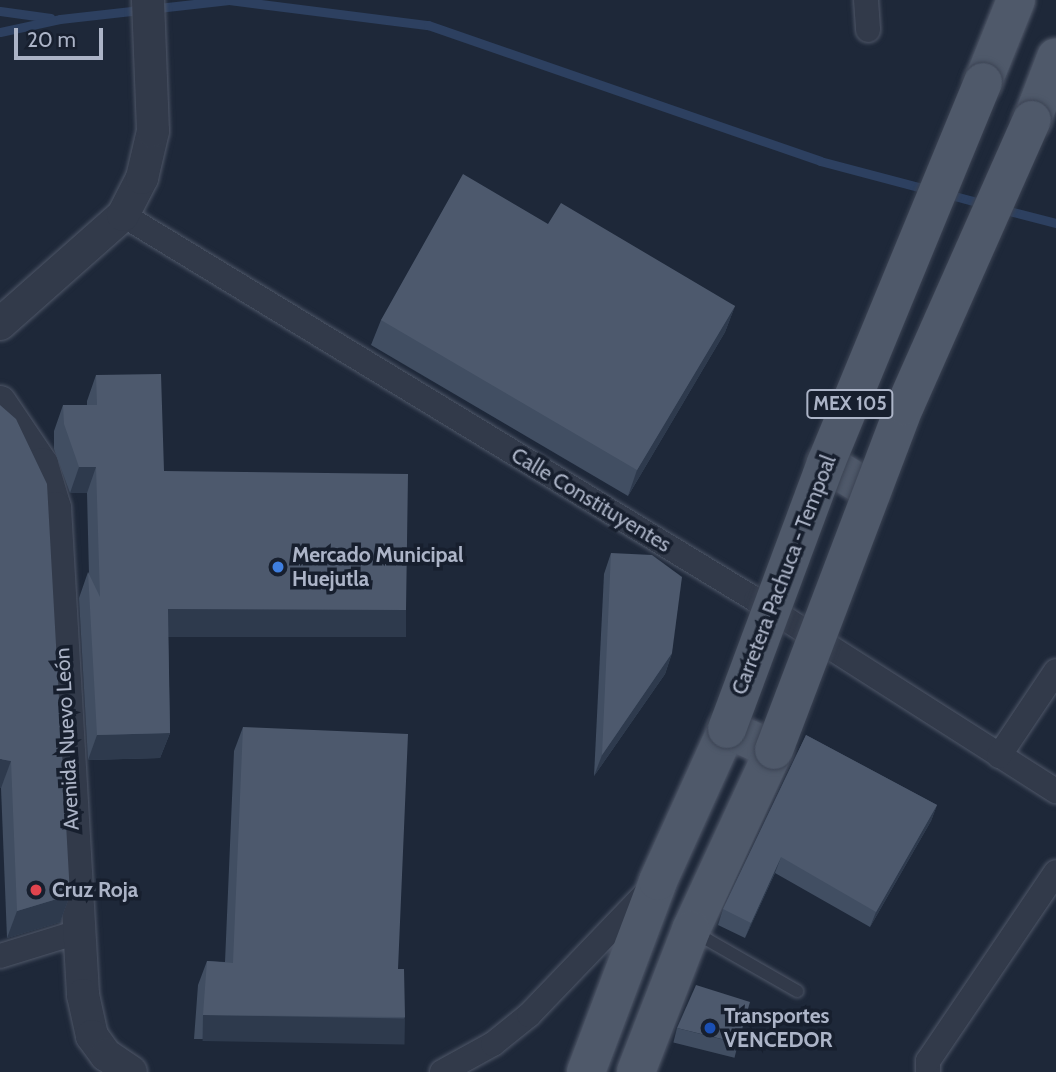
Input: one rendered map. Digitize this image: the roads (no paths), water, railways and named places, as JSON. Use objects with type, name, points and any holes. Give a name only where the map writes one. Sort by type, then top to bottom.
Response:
[{"type":"main road","name":"Carretera Pachuca - Tempoal","points":[[586,1072],[658,881],[727,729],[826,463],[1016,0]]},
{"type":"main road","name":"MEX 105","points":[[636,1072],[691,930],[774,750],[870,490],[1032,120],[1056,57]]},
{"type":"main road","points":[[826,463],[870,490]]},
{"type":"main road","points":[[727,729],[774,750]]},
{"type":"street","points":[[0,324],[123,215],[150,156],[148,0]]},
{"type":"street","points":[[866,0],[868,30]]},
{"type":"street","name":"Calle Constituyentes","points":[[123,215],[756,600],[1056,791]]},
{"type":"street","name":"Avenida Nuevo León","points":[[0,402],[43,464],[55,508],[83,995],[92,1037],[106,1055],[131,1072]]},
{"type":"street","points":[[999,756],[1056,671]]},
{"type":"street","points":[[928,1072],[928,1061],[1056,872]]},
{"type":"street","points":[[442,1072],[493,1044],[529,1015],[658,881]]},
{"type":"street","points":[[0,956],[78,932]]},
{"type":"lane","points":[[691,930],[797,991]]},
{"type":"waterway","points":[[0,32],[60,19],[229,0],[428,25],[820,161],[930,190]]},
{"type":"waterway","points":[[0,11],[51,18]]},
{"type":"waterway","points":[[947,194],[984,204]]},
{"type":"waterway","points":[[1001,209],[1056,223]]},
{"type":"place","name":"Mercado Municipal Huejutla","points":[[278,567]]},
{"type":"place","name":"Cruz Roja","points":[[36,890]]},
{"type":"place","name":"Transportes VENCEDOR","points":[[710,1028]]}]
